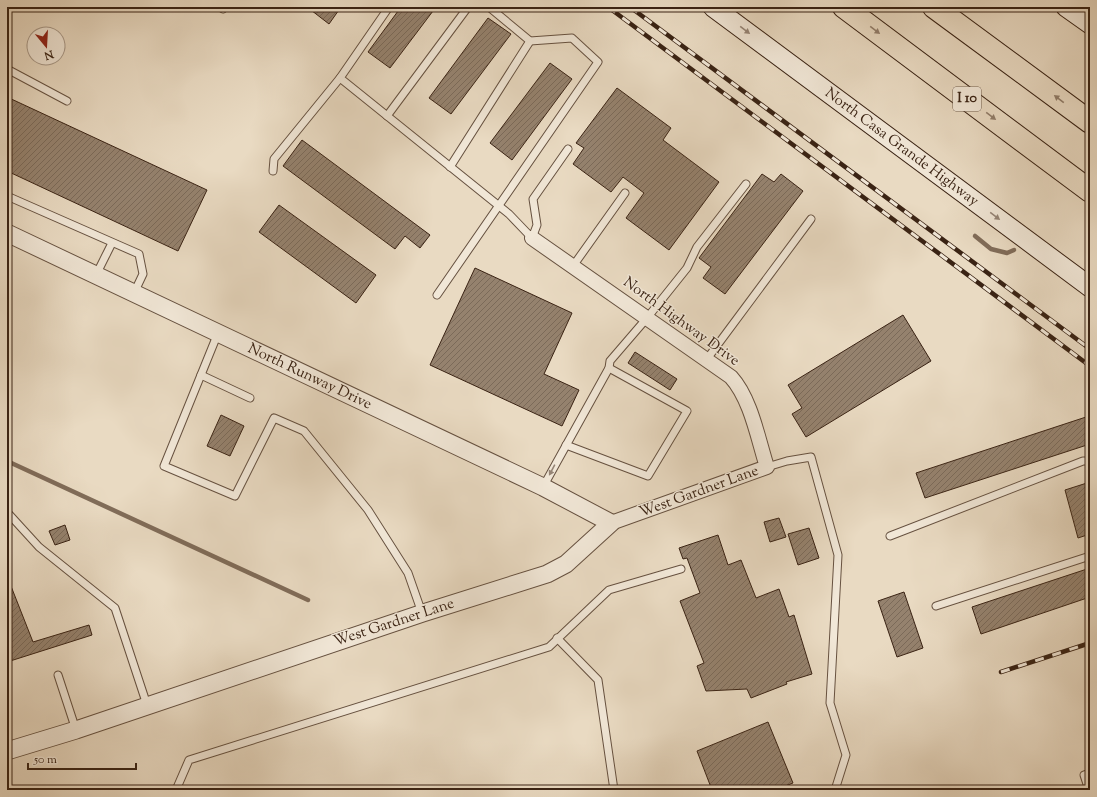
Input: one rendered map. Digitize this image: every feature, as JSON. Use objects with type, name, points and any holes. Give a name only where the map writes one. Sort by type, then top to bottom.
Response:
[{"type":"highway","name":"I 10","points":[[844,7],[1090,190]]},
{"type":"highway","points":[[934,7],[1090,122]]},
{"type":"main road","name":"North Casa Grande Highway","points":[[713,7],[1090,287]]},
{"type":"street","name":"North Runway Drive","points":[[7,233],[543,486],[612,523]]},
{"type":"street","name":"North Highway Drive","points":[[532,238],[731,377],[740,387],[767,467]]},
{"type":"street","name":"West Gardner Lane","points":[[7,751],[76,730],[422,613],[547,574],[566,564],[612,523],[767,467]]},
{"type":"lane","points":[[273,171],[274,159],[340,78],[389,7]]},
{"type":"lane","points":[[387,116],[468,7]]},
{"type":"lane","points":[[436,295],[499,207],[598,62],[572,38],[530,41],[489,7]]},
{"type":"lane","points":[[450,167],[530,41]]},
{"type":"lane","points":[[7,69],[67,101]]},
{"type":"lane","points":[[340,78],[509,214],[532,238],[536,225],[533,199],[568,149]]},
{"type":"lane","points":[[543,486],[609,368],[610,361],[687,268],[697,247],[746,184]]},
{"type":"lane","points":[[573,266],[626,193]]},
{"type":"lane","points":[[7,196],[139,254],[144,274],[134,293]]},
{"type":"lane","points":[[707,359],[811,219]]},
{"type":"lane","points":[[96,275],[112,243]]},
{"type":"lane","points":[[218,333],[164,466],[235,496],[274,418],[304,431],[368,510],[408,573],[422,613]]},
{"type":"lane","points":[[566,445],[648,476],[687,411],[609,368]]},
{"type":"lane","points":[[202,375],[250,398]]},
{"type":"lane","points":[[767,467],[787,461],[811,457],[838,555],[830,703],[846,755],[836,790]]},
{"type":"lane","points":[[890,536],[1083,461],[1090,461]]},
{"type":"lane","points":[[7,512],[39,547],[115,608],[147,705]]},
{"type":"lane","points":[[936,606],[1090,556]]},
{"type":"lane","points":[[176,790],[190,760],[548,646],[609,590],[681,569]]},
{"type":"lane","points":[[557,638],[598,680],[614,790]]},
{"type":"lane","points":[[58,675],[76,730]]},
{"type":"lane","points":[[1089,790],[1084,775],[1090,772]]},
{"type":"building","points":[[307,7],[341,7],[329,24]]},
{"type":"building","points":[[401,7],[436,7],[390,68],[368,52]]},
{"type":"building","points":[[488,18],[511,34],[451,114],[429,98]]},
{"type":"building","points":[[550,63],[572,79],[512,160],[490,143]]},
{"type":"building","points":[[617,88],[671,128],[663,140],[719,182],[669,250],[626,218],[644,193],[623,177],[611,192],[573,164],[584,148],[576,143]]},
{"type":"building","points":[[7,97],[207,190],[178,251],[7,171]]},
{"type":"building","points":[[302,140],[430,235],[420,248],[405,236],[395,249],[283,166]]},
{"type":"building","points":[[762,174],[774,182],[781,174],[803,191],[725,294],[703,278],[711,267],[699,258]]},
{"type":"building","points":[[279,205],[376,275],[356,303],[259,232]]},
{"type":"building","points":[[475,268],[572,313],[544,374],[579,390],[562,426],[430,365]]},
{"type":"building","points":[[903,315],[931,361],[806,437],[792,414],[802,408],[788,385]]},
{"type":"building","points":[[635,352],[677,379],[670,390],[628,363]]},
{"type":"building","points":[[221,415],[244,426],[230,456],[207,446]]},
{"type":"building","points":[[1086,417],[1090,428],[1090,444],[925,498],[916,473]]},
{"type":"building","points":[[1090,482],[1090,534],[1078,538],[1065,490]]},
{"type":"building","points":[[779,518],[786,537],[770,542],[764,522]]},
{"type":"building","points":[[65,525],[70,540],[55,545],[49,531]]},
{"type":"building","points":[[809,528],[819,558],[798,565],[788,534]]},
{"type":"building","points":[[718,535],[728,565],[741,560],[756,598],[779,589],[789,617],[794,615],[812,674],[786,682],[787,684],[751,698],[747,689],[706,691],[697,666],[704,663],[680,601],[700,593],[687,558],[683,559],[679,548]]},
{"type":"building","points":[[1090,568],[1090,597],[981,634],[972,607]]},
{"type":"building","points":[[7,576],[33,642],[89,625],[92,635],[7,662]]},
{"type":"building","points":[[904,592],[923,648],[897,657],[878,601]]},
{"type":"building","points":[[768,722],[793,783],[775,790],[712,790],[697,751]]},
{"type":"waterway","points":[[975,236],[991,249],[1007,253],[1014,250]]},
{"type":"waterway","points":[[7,461],[308,600]]},
{"type":"railway","points":[[608,7],[1090,366]]},
{"type":"railway","points":[[630,7],[1090,349]]},
{"type":"railway","points":[[1001,672],[1090,643]]}]
